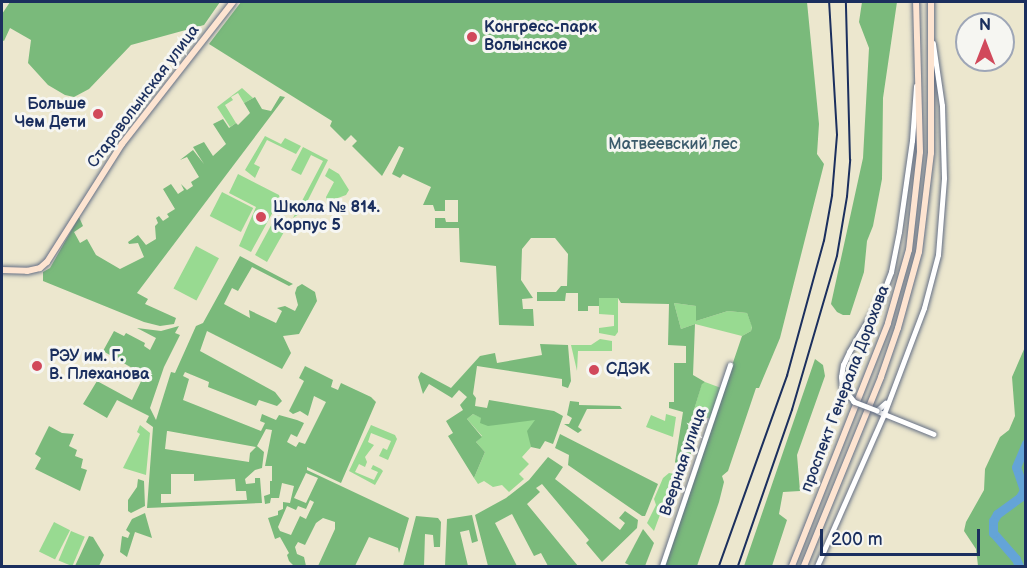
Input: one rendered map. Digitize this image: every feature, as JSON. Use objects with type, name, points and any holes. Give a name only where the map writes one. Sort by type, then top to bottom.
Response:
[{"type":"main road","name":"Староволынская улица","points":[[2,270],[27,271],[40,268],[47,262],[122,144],[233,2]]},
{"type":"main road","name":"проспект Генерала Дорохова","points":[[792,567],[888,323],[909,250],[920,152],[916,2]]},
{"type":"main road","name":"проспект Генерала Дорохова","points":[[804,567],[884,367],[910,290],[919,252],[931,153],[930,2]]},
{"type":"street","points":[[817,567],[884,414],[924,308],[938,255],[944,178],[942,106],[932,34]]},
{"type":"street","points":[[917,35],[912,141],[895,256],[881,298],[846,358],[841,376],[842,387],[854,402],[934,434]]},
{"type":"street","name":"Веерная улица","points":[[662,567],[730,365]]},
{"type":"street","points":[[878,411],[889,398]]},
{"type":"green space","points":[[10,2],[220,2],[204,25],[131,45],[89,89],[74,97],[65,95],[48,85],[28,63],[31,40],[10,28],[4,41],[2,40],[2,14]]},
{"type":"green space","name":"Матвеевский лес","points":[[241,2],[807,2],[819,124],[817,154],[824,164],[780,338],[759,388],[756,388],[728,471],[722,476],[724,482],[719,502],[697,566],[664,566],[742,336],[751,331],[752,327],[747,313],[728,311],[696,321],[696,306],[674,303],[681,329],[695,324],[693,375],[705,382],[702,384],[693,413],[690,439],[694,445],[684,472],[675,462],[683,412],[669,408],[669,402],[674,402],[674,363],[686,363],[686,346],[668,345],[669,304],[621,303],[618,298],[599,298],[599,306],[588,306],[588,311],[578,311],[578,293],[566,293],[565,301],[537,301],[537,292],[556,292],[561,286],[567,286],[568,254],[555,238],[531,238],[522,249],[521,280],[533,298],[522,299],[523,309],[533,309],[534,326],[499,325],[496,266],[460,262],[459,228],[435,228],[435,218],[445,218],[446,222],[458,222],[458,200],[445,200],[445,211],[435,211],[433,205],[423,205],[431,187],[403,174],[400,178],[392,174],[404,148],[399,146],[382,176],[352,146],[357,141],[351,135],[345,141],[330,126],[332,121],[209,44]]},
{"type":"green space","points":[[862,2],[897,2],[883,98],[882,179],[873,226],[867,241],[864,272],[850,315],[843,315],[837,312],[831,304],[863,158],[869,48],[859,22]]},
{"type":"green space","points":[[242,88],[253,98],[244,103],[238,93],[231,97],[233,100],[225,105],[236,123],[230,127],[217,107]]},
{"type":"green space","points":[[280,96],[285,97],[137,293],[148,299],[145,304],[176,318],[174,324],[160,326],[144,322],[43,281],[43,272],[50,268],[79,217],[83,226],[74,232],[80,243],[87,239],[96,255],[120,269],[144,257],[138,243],[129,244],[128,242],[138,235],[146,245],[156,239],[155,226],[158,223],[156,218],[159,216],[163,221],[169,217],[167,214],[175,209],[163,189],[171,184],[178,194],[184,190],[181,184],[187,190],[193,186],[191,182],[199,177],[187,157],[180,160],[193,150],[204,164],[193,147],[204,142],[213,156],[226,144],[213,124],[223,119],[229,128],[236,123],[238,125],[250,113],[244,103],[255,97],[262,109],[271,111]]},
{"type":"green space","points":[[265,136],[281,144],[285,138],[301,146],[296,154],[267,140],[254,164],[260,167],[255,178],[245,170]]},
{"type":"green space","points":[[303,147],[328,160],[302,212],[293,218],[323,161],[311,155],[301,175],[291,170]]},
{"type":"green space","points":[[329,168],[339,174],[349,190],[346,195],[327,202],[326,197],[334,182],[325,176]]},
{"type":"green space","points":[[238,174],[279,195],[280,199],[251,252],[239,246],[256,207],[229,193]]},
{"type":"green space","points":[[222,192],[253,208],[241,232],[210,216]]},
{"type":"green space","points":[[279,217],[289,223],[267,262],[255,255],[275,218]]},
{"type":"green space","points":[[196,246],[219,258],[196,301],[173,288]]},
{"type":"green space","points":[[240,256],[293,284],[289,286],[252,267],[238,291],[232,288],[224,304],[250,318],[249,310],[276,323],[282,311],[277,308],[285,306],[295,311],[298,305],[295,293],[297,287],[302,284],[315,292],[317,301],[299,334],[283,336],[291,353],[282,369],[207,331],[200,351],[275,392],[282,401],[277,406],[259,400],[256,406],[208,387],[209,382],[185,372],[183,376],[189,379],[183,400],[261,431],[265,423],[260,421],[262,414],[276,420],[279,415],[297,420],[304,423],[297,437],[291,434],[287,442],[296,447],[299,442],[305,444],[326,402],[314,396],[308,416],[300,411],[293,414],[289,411],[304,381],[299,378],[305,366],[333,380],[331,387],[338,390],[341,383],[371,397],[376,402],[341,483],[307,467],[307,470],[409,518],[399,553],[398,548],[369,537],[355,566],[318,566],[335,529],[335,522],[323,518],[316,523],[305,545],[298,542],[295,547],[297,554],[304,557],[306,566],[294,566],[289,561],[287,555],[289,553],[280,537],[275,539],[268,518],[278,515],[278,511],[283,509],[283,502],[290,503],[294,486],[282,483],[279,498],[271,498],[270,503],[265,504],[264,496],[270,494],[270,481],[272,481],[272,466],[265,466],[272,430],[266,429],[257,446],[264,452],[262,468],[255,470],[245,479],[246,484],[255,483],[255,478],[260,478],[262,503],[147,508],[153,427],[146,422],[149,416],[117,400],[107,418],[83,404],[97,381],[132,400],[144,375],[103,351],[114,331],[124,336],[126,333],[145,343],[144,346],[150,350],[156,338],[137,328],[161,331],[179,326],[175,333],[180,335],[164,367],[150,408],[156,420],[171,372],[175,373],[196,326],[203,323]],"holes":[[[167,431],[256,447],[250,453],[249,462],[165,449]],[[306,473],[318,478],[306,503],[294,498]],[[171,474],[194,474],[194,481],[235,479],[236,491],[246,491],[247,500],[161,503],[161,494],[171,494]],[[310,500],[314,502],[306,519],[300,516],[291,535],[280,531],[278,527],[287,506],[296,510],[298,506],[306,509]]]},
{"type":"green space","points":[[599,298],[618,298],[618,332],[615,336],[599,333],[599,328],[614,326],[614,315],[599,314]]},
{"type":"green space","points":[[674,303],[696,306],[696,321],[728,311],[747,313],[752,326],[751,331],[742,336],[695,324],[681,329]]},
{"type":"green space","points":[[600,339],[612,341],[612,351],[578,351],[577,371],[571,345],[591,345]]},
{"type":"green space","points":[[540,344],[568,345],[571,381],[568,388],[562,386],[562,379],[477,366],[473,394],[476,398],[475,406],[487,408],[489,400],[554,411],[563,416],[553,444],[545,441],[540,449],[531,447],[527,431],[535,420],[488,426],[480,423],[481,418],[473,414],[467,419],[482,437],[476,442],[485,452],[474,478],[448,436],[453,433],[446,421],[463,410],[460,405],[467,397],[459,390],[452,398],[429,384],[423,394],[418,377],[421,372],[451,388],[480,356],[495,353],[497,363],[542,355]]},
{"type":"green space","points":[[1025,347],[1025,566],[978,566],[976,549],[964,531],[966,522],[984,490],[985,469],[1000,437],[1009,430],[1015,416],[1012,377]]},
{"type":"green space","points":[[815,359],[823,365],[825,376],[797,455],[800,491],[783,492],[779,514],[787,520],[772,566],[744,566]]},
{"type":"green space","points":[[702,383],[721,388],[711,419],[693,413]]},
{"type":"green space","points":[[570,401],[579,402],[579,405],[620,406],[622,409],[587,409],[578,427],[582,430],[578,433],[564,424],[569,424],[572,418],[567,415]]},
{"type":"green space","points":[[473,414],[482,418],[536,420],[530,435],[531,447],[522,457],[529,464],[519,474],[524,479],[509,492],[502,485],[493,487],[484,481],[478,484],[474,478],[485,452],[476,442],[482,436],[467,419]]},
{"type":"green space","points":[[666,414],[676,417],[673,437],[646,427],[651,415],[665,421]]},
{"type":"green space","points":[[140,425],[150,433],[146,475],[123,468],[140,434],[137,432]]},
{"type":"green space","points":[[371,425],[395,435],[397,439],[388,460],[379,456],[383,448],[387,450],[391,441],[371,433],[368,442],[374,445],[365,457],[367,462],[365,467],[359,464],[355,472],[374,480],[378,472],[371,469],[373,465],[381,469],[383,471],[375,485],[349,471]]},
{"type":"green space","points":[[49,426],[62,433],[74,434],[69,446],[77,450],[75,456],[83,459],[81,468],[87,470],[80,491],[35,469],[41,458],[35,454]]},
{"type":"green space","points":[[560,434],[658,484],[645,516],[568,465],[569,455],[555,448]]},
{"type":"green space","points":[[548,457],[563,467],[555,479],[620,530],[625,523],[619,518],[625,511],[638,520],[637,528],[602,562],[586,543],[589,540],[542,484],[536,488],[540,492],[527,504],[578,566],[548,566],[541,553],[534,556],[512,514],[495,523],[517,566],[488,566],[475,515],[506,498],[529,480]]},
{"type":"green space","points":[[669,473],[675,474],[654,531],[647,523],[656,505],[654,499],[663,478]]},
{"type":"green space","points":[[138,479],[144,481],[145,506],[131,513],[128,511],[128,500],[137,487]]},
{"type":"green space","points":[[145,513],[152,538],[135,532],[127,557],[120,552],[122,536],[128,538],[130,533],[126,530],[132,519]]},
{"type":"green space","points":[[472,515],[478,541],[472,543],[469,530],[460,532],[468,566],[445,566],[447,519]]},
{"type":"green space","points":[[416,516],[438,518],[441,522],[440,547],[434,547],[433,535],[425,534],[424,566],[403,566]]},
{"type":"green space","points":[[54,522],[70,530],[55,560],[39,551]]},
{"type":"green space","points":[[643,529],[654,543],[645,566],[631,566],[625,563]]},
{"type":"green space","points":[[71,531],[85,537],[72,566],[58,560]]},
{"type":"green space","points":[[89,536],[93,537],[104,555],[99,566],[75,566]]},
{"type":"waterway","points":[[1019,566],[1016,559],[993,533],[993,521],[997,514],[1020,497],[1024,490],[1016,467],[1026,443]]},
{"type":"railway","points":[[719,566],[787,376],[824,241],[832,196],[837,135],[829,2]]},
{"type":"railway","points":[[738,566],[792,410],[837,256],[847,197],[850,160],[846,2]]},
{"type":"place","name":"Конгресс-парк Волынское","points":[[472,37]]},
{"type":"place","name":"Больше Чем Дети","points":[[98,114]]},
{"type":"place","name":"Школа № 814. Корпус 5","points":[[261,217]]},
{"type":"place","name":"РЭУ им. Г. В. Плеханова","points":[[37,366]]},
{"type":"place","name":"СДЭК","points":[[594,370]]}]
